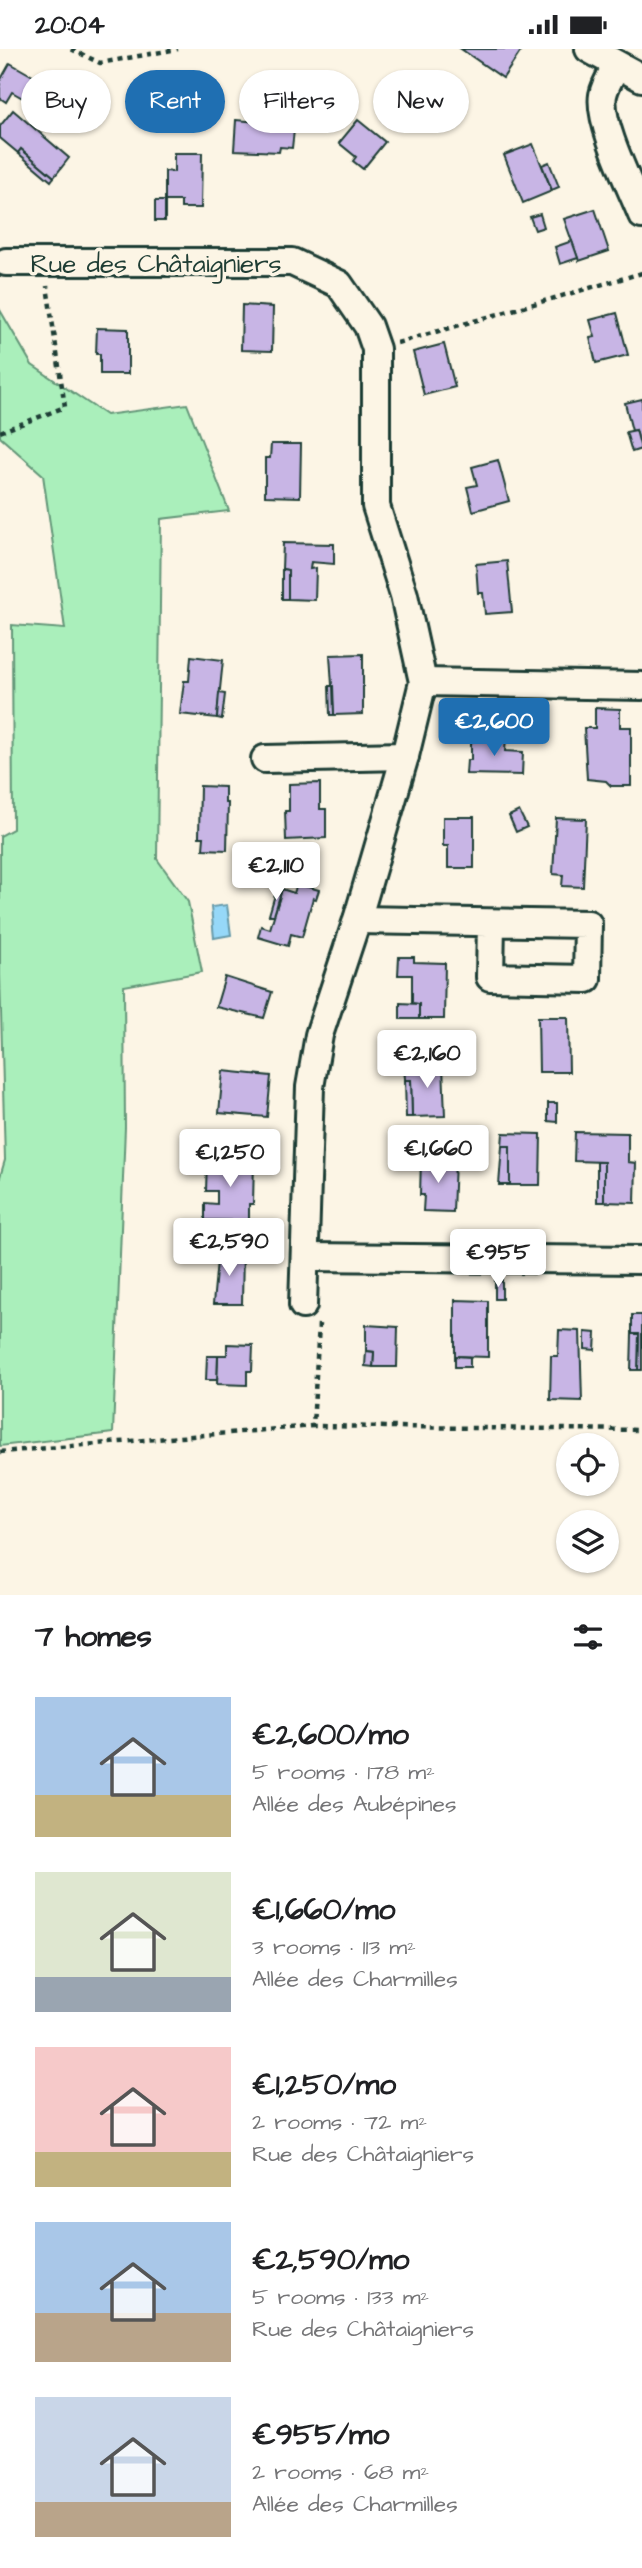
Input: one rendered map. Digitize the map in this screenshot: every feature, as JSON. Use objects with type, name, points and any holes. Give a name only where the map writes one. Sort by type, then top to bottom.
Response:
[{"type":"street","points":[[593,50],[642,78]]},
{"type":"street","points":[[617,65],[606,84],[603,108],[607,127],[642,215]]},
{"type":"street","name":"Rue des Châtaigniers","points":[[6,262],[292,263],[340,284],[368,326],[376,349],[376,506],[404,595],[423,682],[405,756],[357,920],[319,1035],[310,1087],[303,1305]]},
{"type":"street","points":[[423,682],[642,686]]},
{"type":"street","points":[[265,759],[405,756]]},
{"type":"street","points":[[357,920],[491,923]]},
{"type":"street","points":[[305,1257],[642,1259]]},
{"type":"path","points":[[71,49],[100,63],[178,49]]},
{"type":"path","points":[[0,432],[65,407],[48,301],[47,262]]},
{"type":"path","points":[[376,349],[642,274]]},
{"type":"path","points":[[303,1305],[320,1322],[313,1426]]},
{"type":"path","points":[[0,1452],[313,1426],[642,1430]]},
{"type":"green space","points":[[0,310],[32,365],[106,415],[187,404],[229,511],[161,519],[157,859],[188,902],[202,972],[124,986],[125,1127],[113,1433],[0,1446],[0,1177],[5,1160],[0,975],[0,836],[13,829],[12,625],[65,629],[43,475],[0,437]]},
{"type":"water","points":[[227,905],[231,935],[214,938],[211,907]]},
{"type":"building","points":[[461,49],[518,49],[521,51],[503,78]]},
{"type":"building","points":[[10,63],[22,70],[21,97],[12,92],[6,102],[0,98],[0,81]]},
{"type":"building","points":[[13,110],[21,117],[21,133],[40,133],[69,158],[54,177],[21,149],[18,153],[0,138],[0,126]]},
{"type":"building","points":[[236,120],[239,120],[239,133],[294,133],[292,148],[280,147],[279,152],[234,150]]},
{"type":"building","points":[[359,121],[385,142],[363,169],[353,161],[356,157],[339,143],[347,133],[359,133]]},
{"type":"building","points":[[533,144],[552,191],[523,203],[504,155]]},
{"type":"building","points":[[21,149],[54,177],[51,181],[18,153]]},
{"type":"building","points":[[174,153],[202,153],[201,208],[181,208],[181,201],[165,201],[165,171],[174,172]]},
{"type":"building","points":[[549,162],[559,187],[552,190],[542,165]]},
{"type":"building","points":[[155,201],[165,201],[165,221],[155,221]]},
{"type":"building","points":[[595,209],[609,251],[579,261],[564,219]]},
{"type":"building","points":[[540,214],[544,227],[535,230],[530,217]]},
{"type":"building","points":[[572,241],[578,258],[560,264],[555,247]]},
{"type":"building","points":[[242,305],[273,307],[272,351],[241,350]]},
{"type":"building","points":[[617,313],[628,355],[596,363],[590,338],[595,337],[590,320]]},
{"type":"building","points":[[97,328],[128,329],[128,374],[100,374],[100,354],[96,354]]},
{"type":"building","points":[[444,344],[455,387],[424,395],[413,352]]},
{"type":"building","points":[[642,399],[641,449],[636,430],[632,431],[625,403]]},
{"type":"building","points":[[636,430],[641,449],[632,452],[626,432]]},
{"type":"building","points":[[271,444],[301,444],[300,497],[265,496],[265,458],[270,458]]},
{"type":"building","points":[[498,460],[509,501],[473,511],[467,487],[477,485],[472,467]]},
{"type":"building","points":[[283,543],[334,544],[334,564],[311,562],[310,569],[316,568],[315,600],[288,599],[288,570],[282,569]]},
{"type":"building","points":[[507,561],[512,612],[485,614],[483,593],[478,593],[476,564]]},
{"type":"building","points":[[282,569],[288,570],[288,599],[282,599]]},
{"type":"building","points":[[363,654],[363,714],[334,715],[330,655]]},
{"type":"building","points":[[191,656],[223,660],[217,718],[180,714],[184,681],[189,681]]},
{"type":"building","points":[[329,686],[333,686],[334,715],[330,715]]},
{"type":"building","points":[[219,693],[225,694],[222,719],[217,718]]},
{"type":"building","points":[[595,708],[620,709],[620,727],[631,727],[631,786],[611,786],[606,781],[587,779],[584,728],[595,728]]},
{"type":"building","points":[[484,737],[506,738],[505,751],[523,752],[522,775],[466,774],[467,760],[471,760],[471,742]]},
{"type":"building","points":[[320,783],[320,809],[326,809],[326,838],[286,840],[285,811],[289,811],[289,784]]},
{"type":"building","points":[[200,786],[225,787],[225,803],[228,803],[227,850],[203,849],[204,837],[199,837]]},
{"type":"building","points":[[519,811],[527,827],[516,832],[509,816]]},
{"type":"building","points":[[443,817],[474,817],[474,868],[448,868],[448,846],[443,846]]},
{"type":"building","points":[[556,818],[586,819],[583,887],[562,886],[563,875],[553,874]]},
{"type":"building","points":[[297,884],[319,890],[316,899],[313,898],[302,937],[291,934],[288,946],[258,937],[261,926],[270,929],[282,889],[294,893]]},
{"type":"building","points":[[277,888],[282,889],[274,915],[269,915]]},
{"type":"building","points":[[399,957],[414,957],[414,962],[445,963],[444,1019],[419,1019],[419,1004],[412,1003],[412,975],[398,975]]},
{"type":"building","points":[[225,977],[272,992],[264,1018],[216,1007]]},
{"type":"building","points":[[400,1003],[419,1004],[419,1019],[400,1019]]},
{"type":"building","points":[[538,1017],[568,1017],[569,1072],[539,1072]]},
{"type":"building","points":[[443,1065],[445,1116],[412,1117],[411,1080],[405,1080],[404,1066]]},
{"type":"building","points":[[223,1071],[271,1076],[267,1117],[219,1113]]},
{"type":"building","points":[[405,1080],[411,1080],[412,1117],[406,1117]]},
{"type":"building","points":[[548,1103],[557,1103],[557,1122],[548,1121]]},
{"type":"building","points":[[575,1132],[628,1133],[628,1162],[636,1163],[635,1203],[604,1202],[604,1162],[574,1161]]},
{"type":"building","points":[[503,1133],[541,1134],[540,1185],[510,1185],[510,1146],[502,1146]]},
{"type":"building","points":[[195,1146],[210,1146],[210,1159],[195,1159]]},
{"type":"building","points":[[502,1146],[510,1146],[510,1185],[499,1185]]},
{"type":"building","points":[[421,1159],[455,1160],[453,1212],[423,1211],[424,1195],[420,1195]]},
{"type":"building","points":[[207,1160],[254,1160],[253,1204],[249,1204],[249,1221],[205,1220],[205,1203],[217,1204],[217,1191],[206,1191]]},
{"type":"building","points":[[597,1162],[604,1162],[604,1202],[597,1202]]},
{"type":"building","points":[[185,1223],[197,1223],[197,1235],[185,1235]]},
{"type":"building","points":[[218,1250],[243,1251],[242,1304],[213,1304]]},
{"type":"building","points":[[495,1279],[502,1279],[502,1299],[495,1299]]},
{"type":"building","points":[[455,1300],[488,1301],[488,1357],[455,1356]]},
{"type":"building","points":[[632,1315],[642,1315],[642,1370],[638,1370],[639,1334],[632,1334]]},
{"type":"building","points":[[366,1325],[398,1327],[397,1367],[373,1367],[374,1352],[366,1351]]},
{"type":"building","points":[[559,1330],[580,1331],[582,1401],[550,1400],[551,1356],[558,1356]]},
{"type":"building","points":[[585,1332],[596,1333],[595,1350],[585,1349]]},
{"type":"building","points":[[632,1334],[639,1334],[638,1370],[631,1370]]},
{"type":"building","points":[[227,1344],[253,1345],[252,1371],[247,1371],[247,1385],[217,1384],[218,1355],[227,1355]]},
{"type":"building","points":[[366,1351],[374,1352],[373,1367],[365,1366]]},
{"type":"building","points":[[207,1356],[218,1356],[217,1380],[206,1380]]},
{"type":"building","points":[[455,1356],[470,1357],[470,1367],[455,1367]]}]
